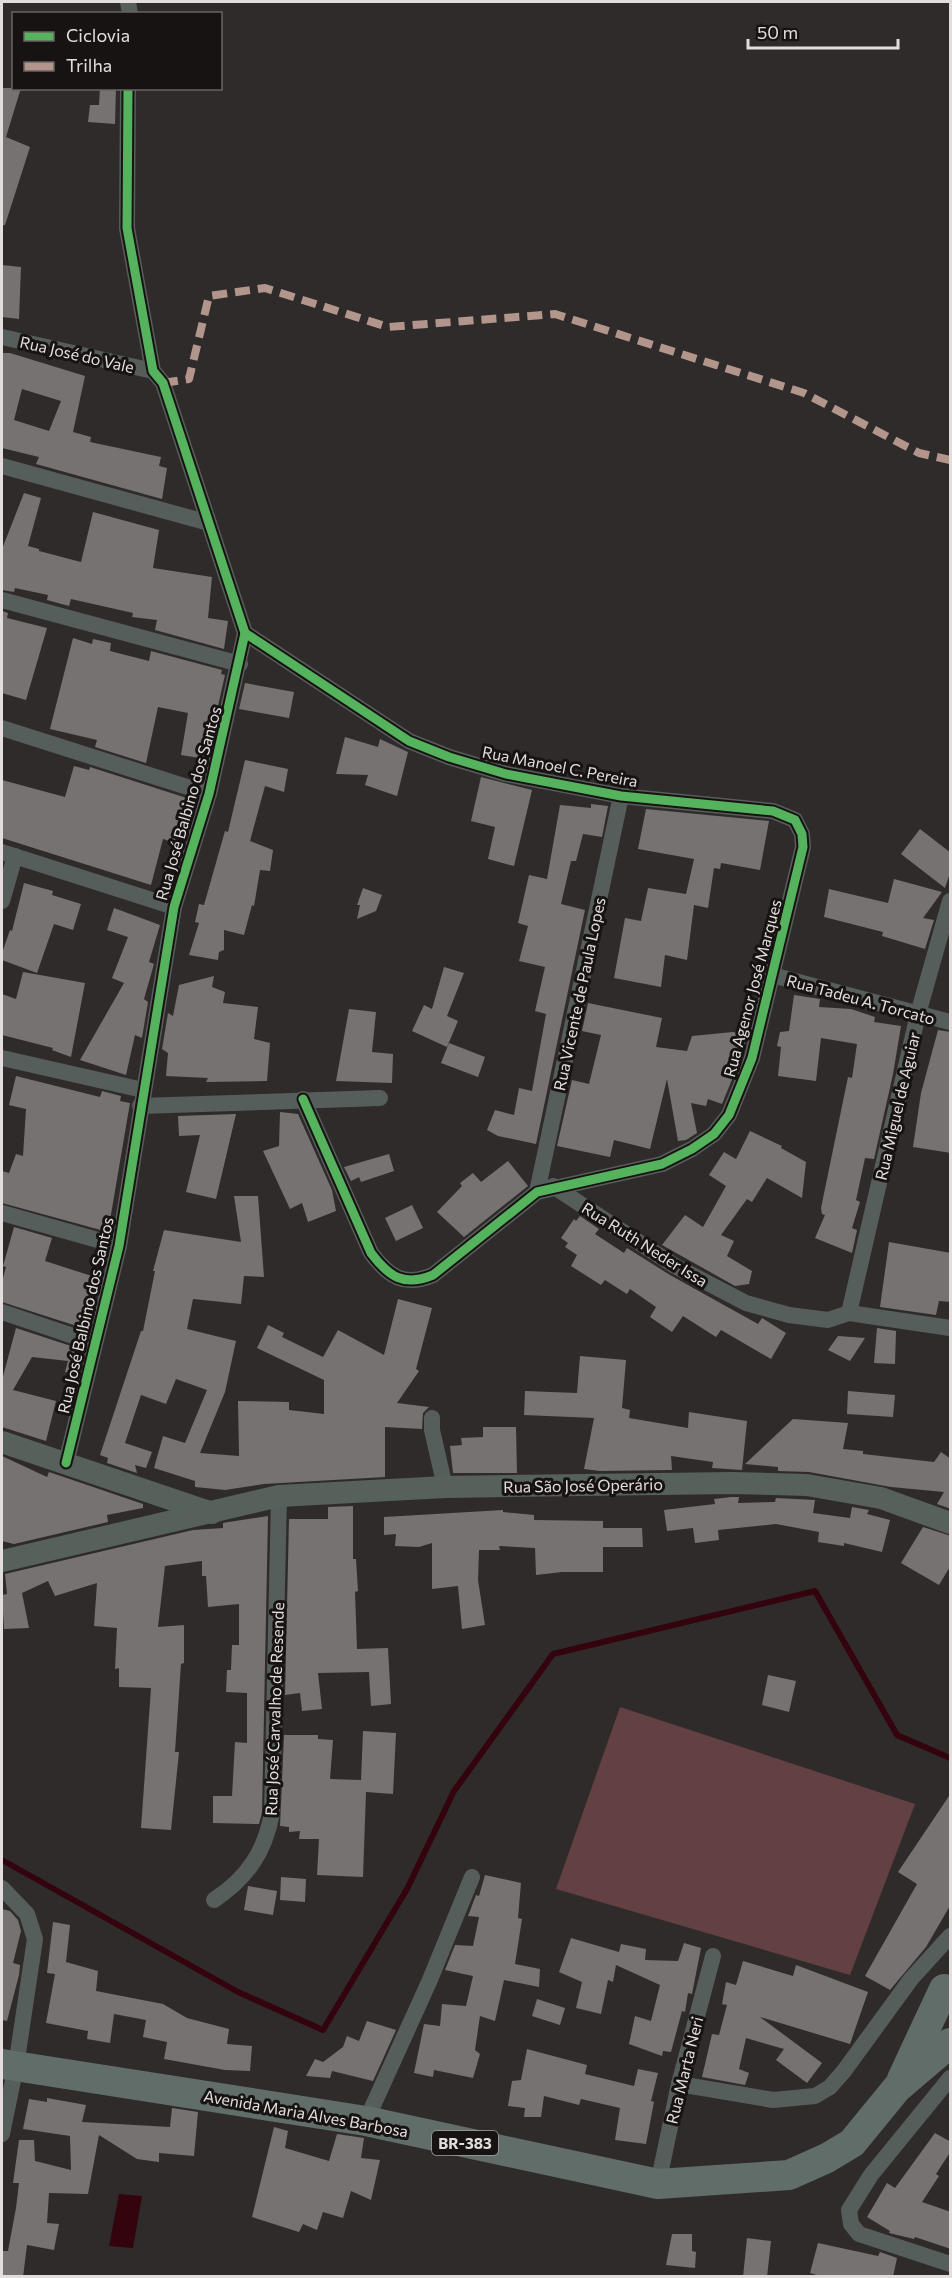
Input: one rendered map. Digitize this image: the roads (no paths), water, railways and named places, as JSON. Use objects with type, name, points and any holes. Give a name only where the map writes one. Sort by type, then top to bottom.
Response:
[{"type":"highway","name":"Avenida Maria Alves Barbosa","points":[[9,2065],[366,2121],[658,2184],[789,2175],[852,2143],[897,2088],[948,1994]]},
{"type":"highway","name":"Avenida Maria Alves Barbosa","points":[[897,2088],[951,2043]]},
{"type":"street","name":"Rua José Balbino dos Santos","points":[[66,1463],[119,1246],[174,907],[209,794],[240,664],[245,633],[163,383],[153,371],[127,228],[129,90]]},
{"type":"street","name":"Rua José do Vale","points":[[2,338],[153,371]]},
{"type":"street","points":[[2,466],[208,523]]},
{"type":"street","points":[[2,600],[240,664]]},
{"type":"street","name":"Rua Manoel C. Pereira","points":[[245,633],[410,741],[449,757],[506,774],[621,796],[773,811],[795,820]]},
{"type":"street","points":[[2,728],[209,794]]},
{"type":"street","name":"Rua Vicente de Paula Lopes","points":[[537,1192],[621,796]]},
{"type":"street","name":"Rua Agenor José Marques","points":[[303,1099],[370,1253],[385,1271],[403,1279],[417,1281],[433,1275],[537,1192],[553,1186],[662,1164],[692,1149],[714,1134],[729,1114],[742,1088],[752,1058],[803,847],[802,834],[795,820]]},
{"type":"street","points":[[2,900],[8,854],[174,907]]},
{"type":"street","name":"Rua Miguel de Aguiar","points":[[849,1313],[918,1014],[951,901]]},
{"type":"street","name":"Rua Tadeu A. Torcato","points":[[772,975],[951,1022]]},
{"type":"street","points":[[2,1058],[142,1098],[380,1098]]},
{"type":"street","name":"Rua Ruth Neder Issa","points":[[553,1186],[675,1266],[746,1303],[789,1315],[828,1320],[849,1313],[951,1328]]},
{"type":"street","points":[[2,1213],[119,1246]]},
{"type":"street","points":[[2,1312],[94,1343]]},
{"type":"street","points":[[432,1418],[432,1430],[446,1487]]},
{"type":"street","points":[[2,1442],[212,1514]]},
{"type":"street","name":"Rua São José Operário","points":[[2,1561],[212,1514],[279,1496],[446,1487],[732,1483],[807,1485],[881,1498],[951,1523]]},
{"type":"street","name":"Rua José Carvalho de Resende","points":[[214,1900],[252,1867],[265,1842],[272,1813],[279,1496]]},
{"type":"street","points":[[366,2121],[420,2003],[472,1877]]},
{"type":"street","points":[[2,1888],[27,1914],[35,1931],[9,2065],[2,2134]]},
{"type":"street","points":[[679,2084],[773,2100],[815,2096],[830,2087],[844,2071],[911,1979],[951,1936]]},
{"type":"street","name":"Rua Marta Neri","points":[[658,2184],[679,2084],[713,1956]]},
{"type":"street","points":[[951,2078],[871,2175],[849,2211],[851,2224],[859,2234],[951,2264]]},
{"type":"waterway","points":[[2,1860],[238,1992],[323,2030],[407,1889],[454,1791],[553,1654],[815,1591],[897,1735],[950,1758]]}]
